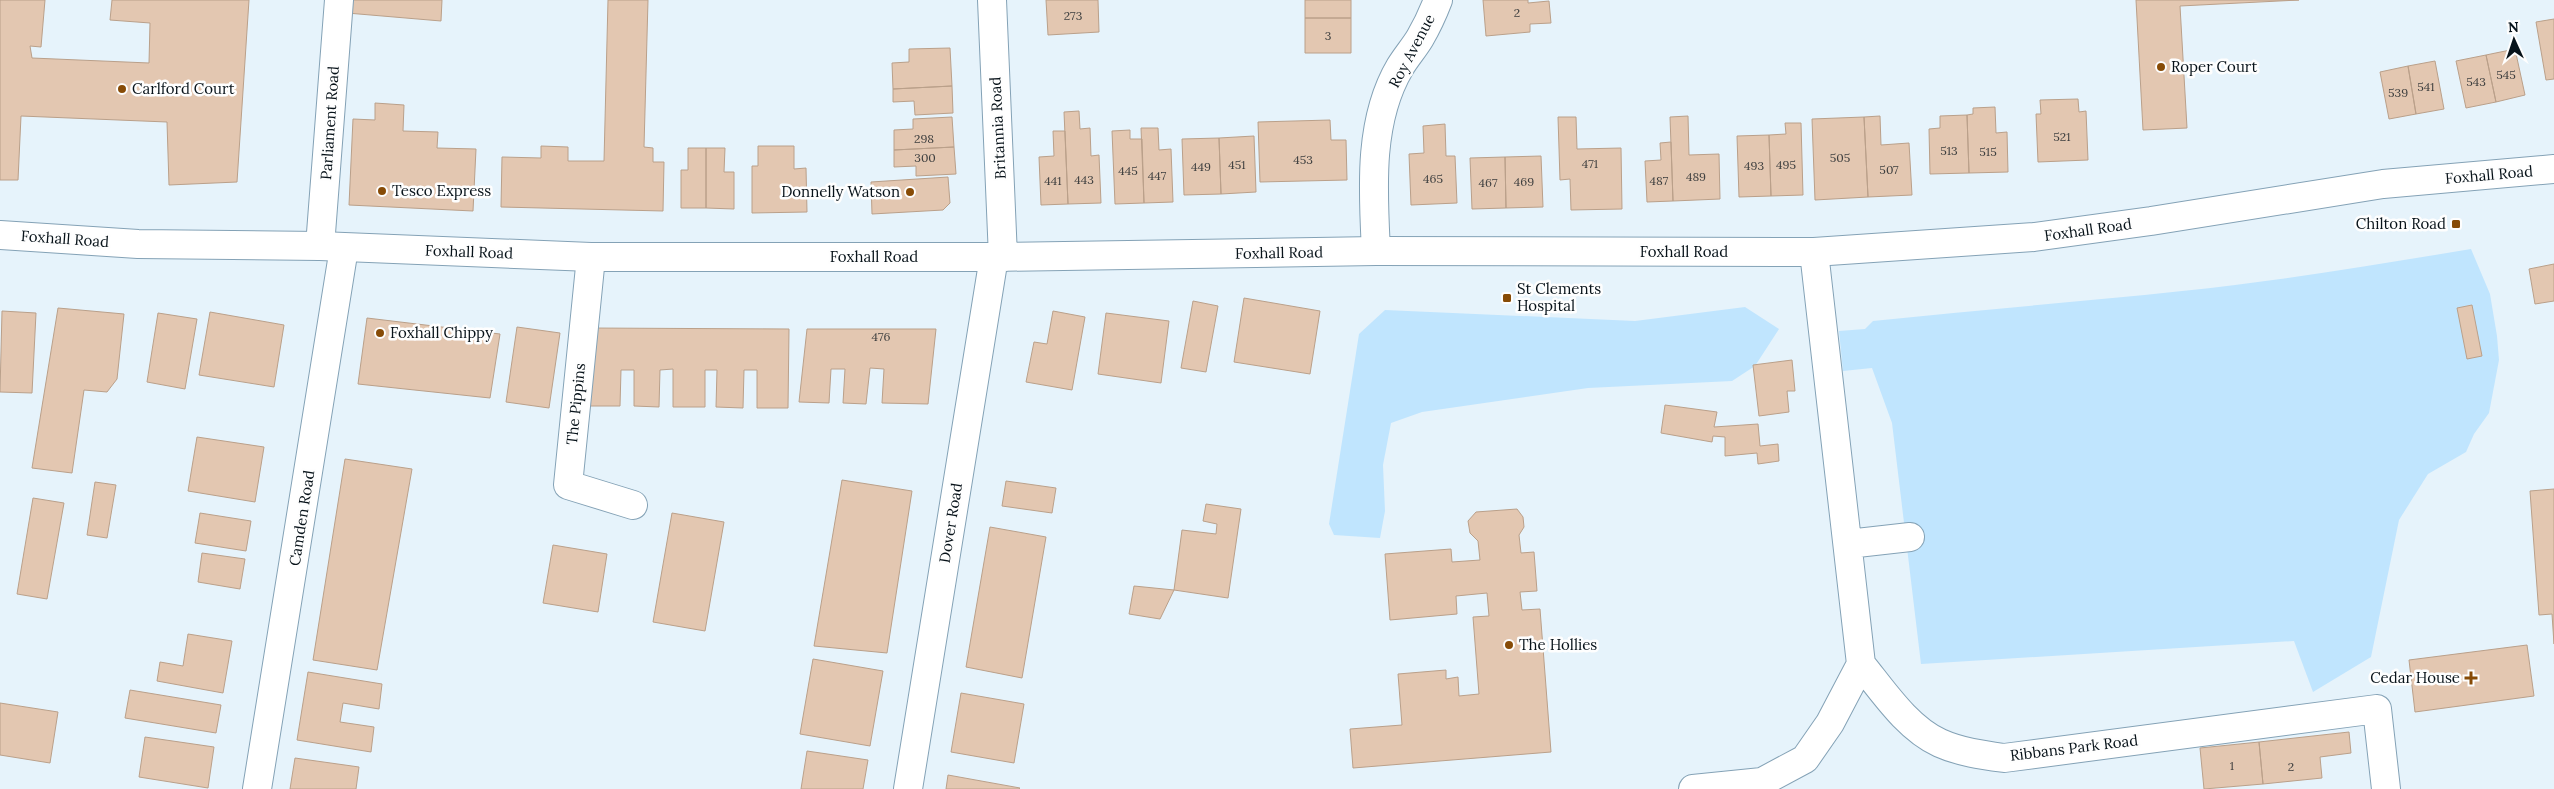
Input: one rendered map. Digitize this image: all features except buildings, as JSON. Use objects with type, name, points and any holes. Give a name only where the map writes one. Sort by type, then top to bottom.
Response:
[{"type":"street","name":"Parliament Road","points":[[332,247],[339,0]]},
{"type":"street","name":"Britannia Road","points":[[992,0],[998,257]]},
{"type":"street","name":"Roy Avenue","points":[[1376,251],[1372,182],[1377,138],[1388,97],[1400,67],[1420,39],[1438,0]]},
{"type":"street","name":"Foxhall Road","points":[[0,235],[138,244],[332,247],[592,257],[998,257],[1376,251],[1814,252],[2034,237],[2151,221],[2383,184],[2554,169]]},
{"type":"street","name":"Camden Road","points":[[257,789],[332,247]]},
{"type":"street","points":[[1693,789],[1762,782],[1805,759],[1830,723],[1861,664],[1814,252]]},
{"type":"street","name":"The Pippins","points":[[592,257],[568,485],[633,505]]},
{"type":"street","name":"Dover Road","points":[[908,789],[998,257]]},
{"type":"street","points":[[1848,544],[1910,537]]},
{"type":"street","name":"Ribbans Park Road","points":[[1861,664],[1909,721],[1939,742],[1974,754],[2004,758],[2377,709],[2386,789]]},
{"type":"shaded area","points":[[2471,249],[2490,294],[2497,336],[2499,360],[2489,413],[2474,434],[2466,452],[2428,474],[2399,520],[2371,657],[2313,692],[2294,641],[1921,664],[1892,423],[1872,368],[1843,371],[1839,331],[1865,329],[1873,321],[2218,287]]},
{"type":"shaded area","points":[[1745,307],[1779,329],[1755,366],[1732,381],[1588,388],[1422,412],[1391,423],[1383,465],[1385,511],[1380,538],[1334,535],[1329,524],[1359,334],[1385,310],[1635,321]]},
{"type":"place","name":"Roper Court","points":[[2161,67]]},
{"type":"place","name":"Carlford Court","points":[[122,89]]},
{"type":"place","name":"Tesco Express","points":[[382,191]]},
{"type":"place","name":"Donnelly Watson","points":[[910,192]]},
{"type":"place","name":"Chilton Road","points":[[2456,224]]},
{"type":"place","name":"St Clements Hospital","points":[[1507,298]]},
{"type":"place","name":"Foxhall Chippy","points":[[380,333]]},
{"type":"place","name":"The Hollies","points":[[1509,645]]},
{"type":"place","name":"Cedar House","points":[[2471,678]]}]
